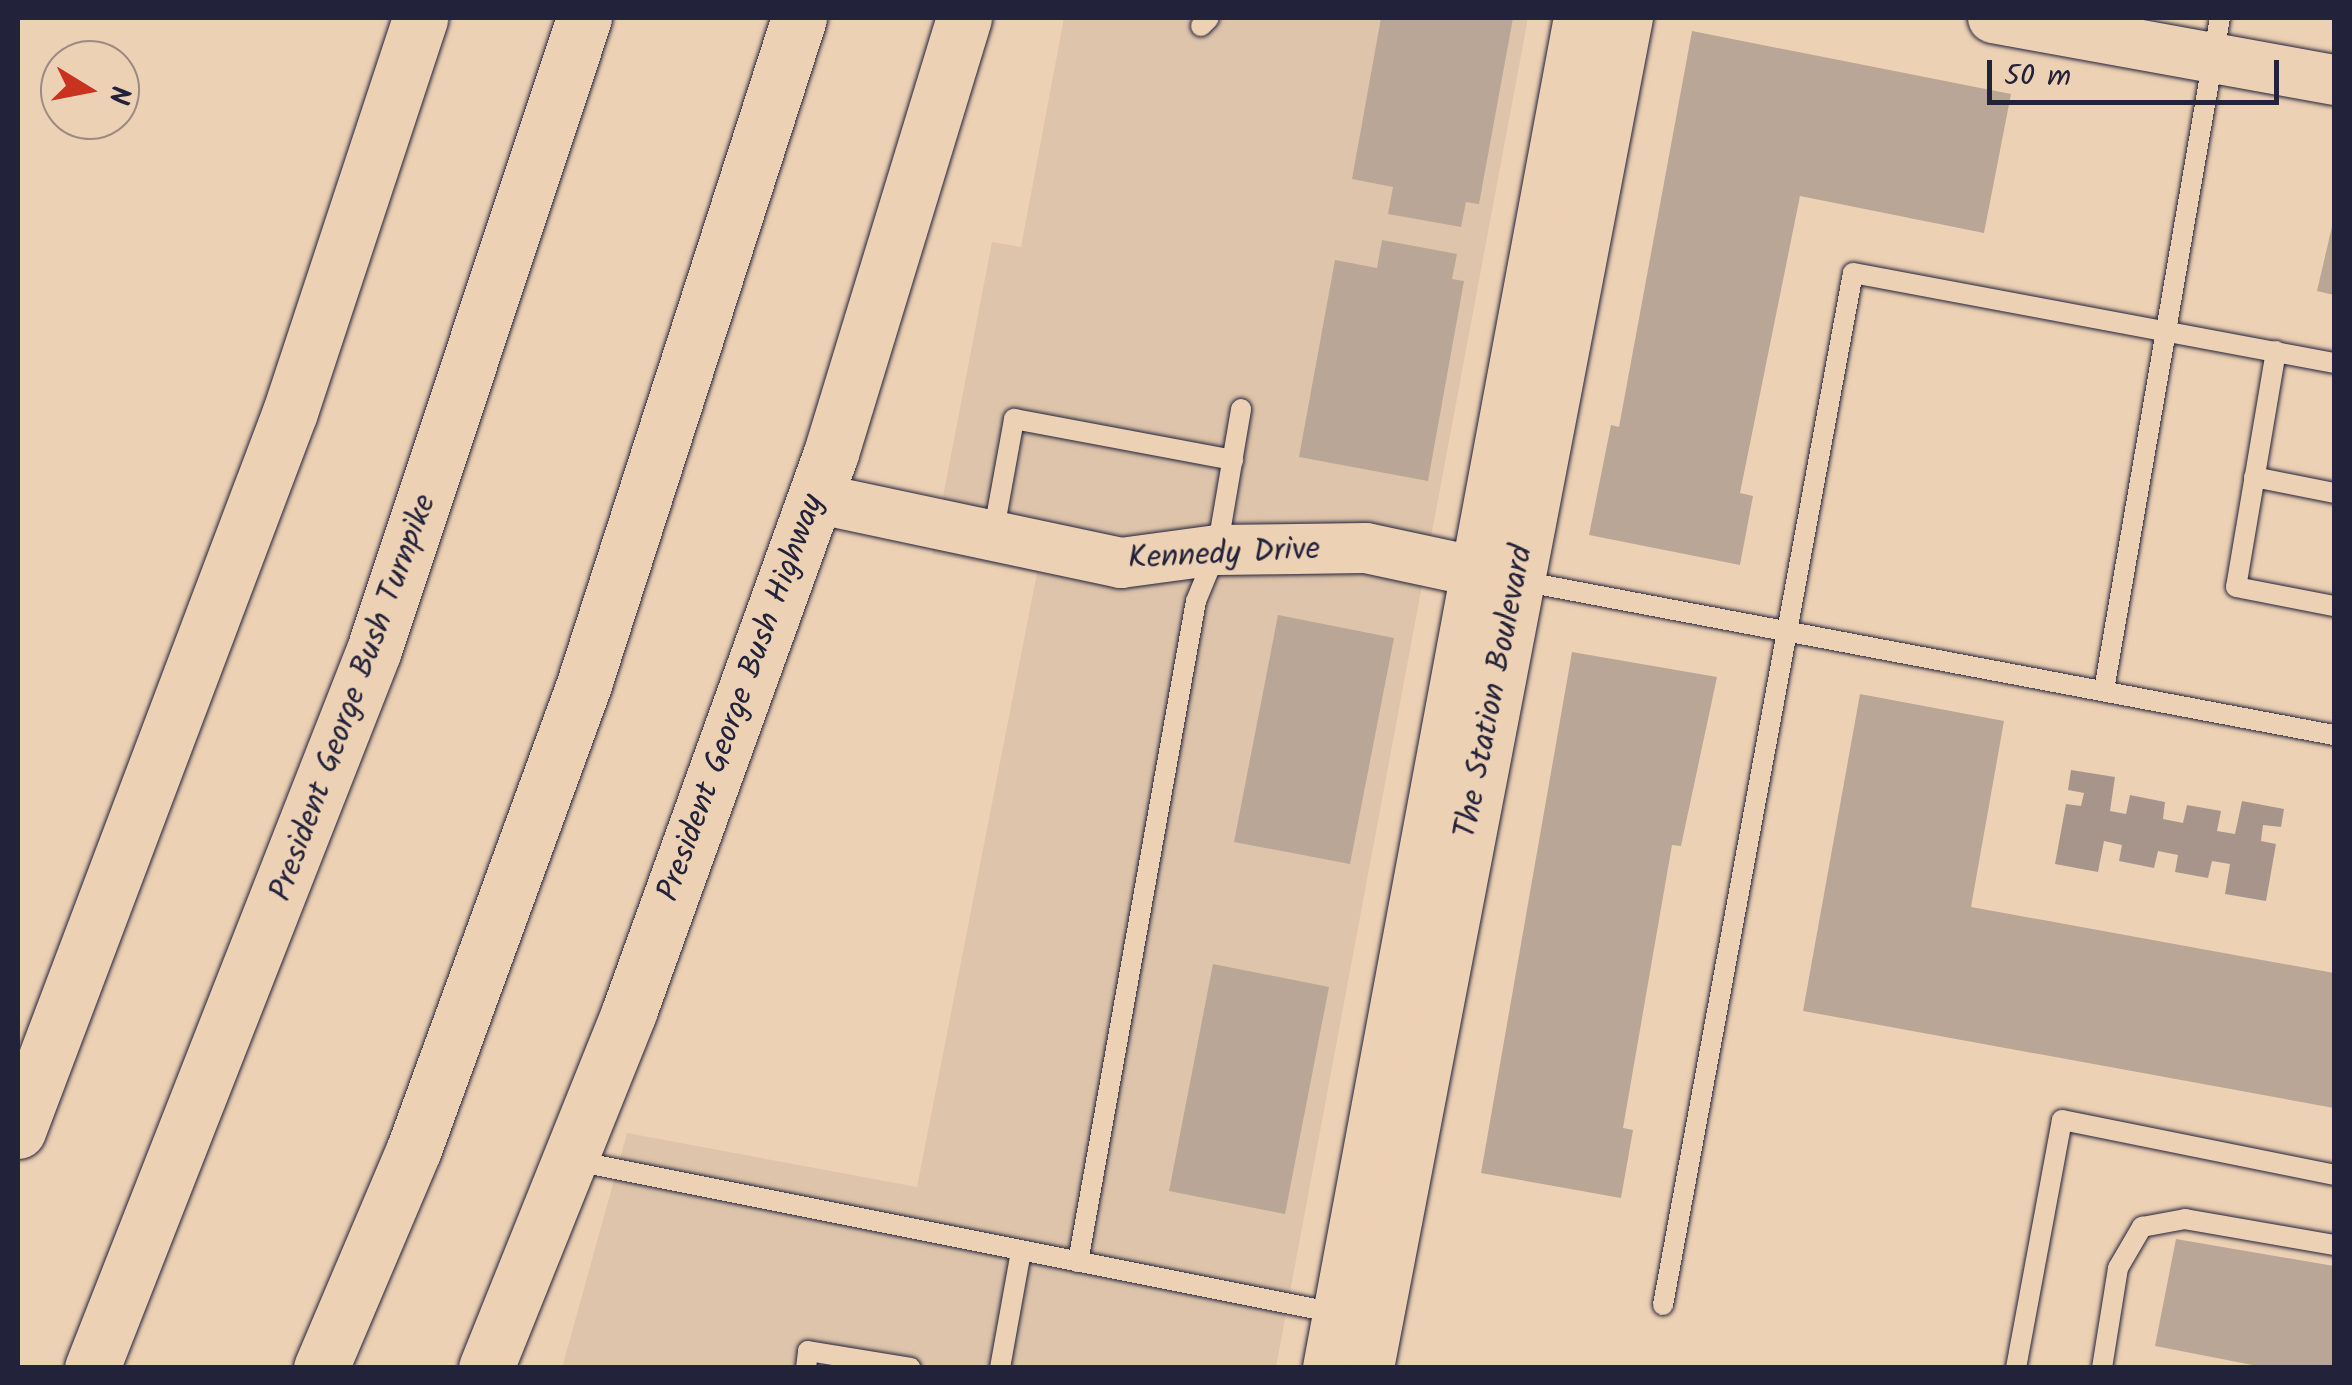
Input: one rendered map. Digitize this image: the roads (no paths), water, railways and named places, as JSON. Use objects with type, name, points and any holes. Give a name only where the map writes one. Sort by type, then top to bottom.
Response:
[{"type":"main road","points":[[18,1131],[290,412],[420,18]]},
{"type":"main road","name":"President George Bush Turnpike","points":[[92,1368],[374,650],[584,18]]},
{"type":"main road","points":[[322,1368],[414,1149],[585,681],[798,18]]},
{"type":"main road","name":"President George Bush Highway","points":[[486,1368],[569,1160],[815,498],[964,18]]},
{"type":"street","name":"The Station Boulevard","points":[[1328,1368],[1362,1334],[1496,576],[1579,18]]},
{"type":"street","name":"The Station Boulevard","points":[[1496,576],[1628,18]]},
{"type":"street","points":[[1994,18],[2216,37],[2334,80]]},
{"type":"street","name":"Kennedy Drive","points":[[815,498],[1121,562],[1217,550],[1366,548],[1496,576]]},
{"type":"lane","points":[[2104,690],[2216,37]]},
{"type":"lane","points":[[1664,1305],[1852,274],[2334,363]]},
{"type":"lane","points":[[2276,352],[2236,587],[2334,606]]},
{"type":"lane","points":[[1078,1262],[1196,602],[1217,550],[1241,408]]},
{"type":"lane","points":[[992,536],[1014,419],[1233,460]]},
{"type":"lane","points":[[2254,478],[2334,493]]},
{"type":"lane","points":[[1496,576],[1787,628],[2334,735]]},
{"type":"lane","points":[[2016,1368],[2062,1120],[2334,1174]]},
{"type":"lane","points":[[569,1160],[1078,1262],[1362,1334]]},
{"type":"lane","points":[[2102,1368],[2118,1268],[2142,1228],[2185,1219],[2334,1245]]},
{"type":"lane","points":[[1000,1368],[1021,1251]]},
{"type":"lane","points":[[806,1368],[808,1351],[911,1368]]}]
